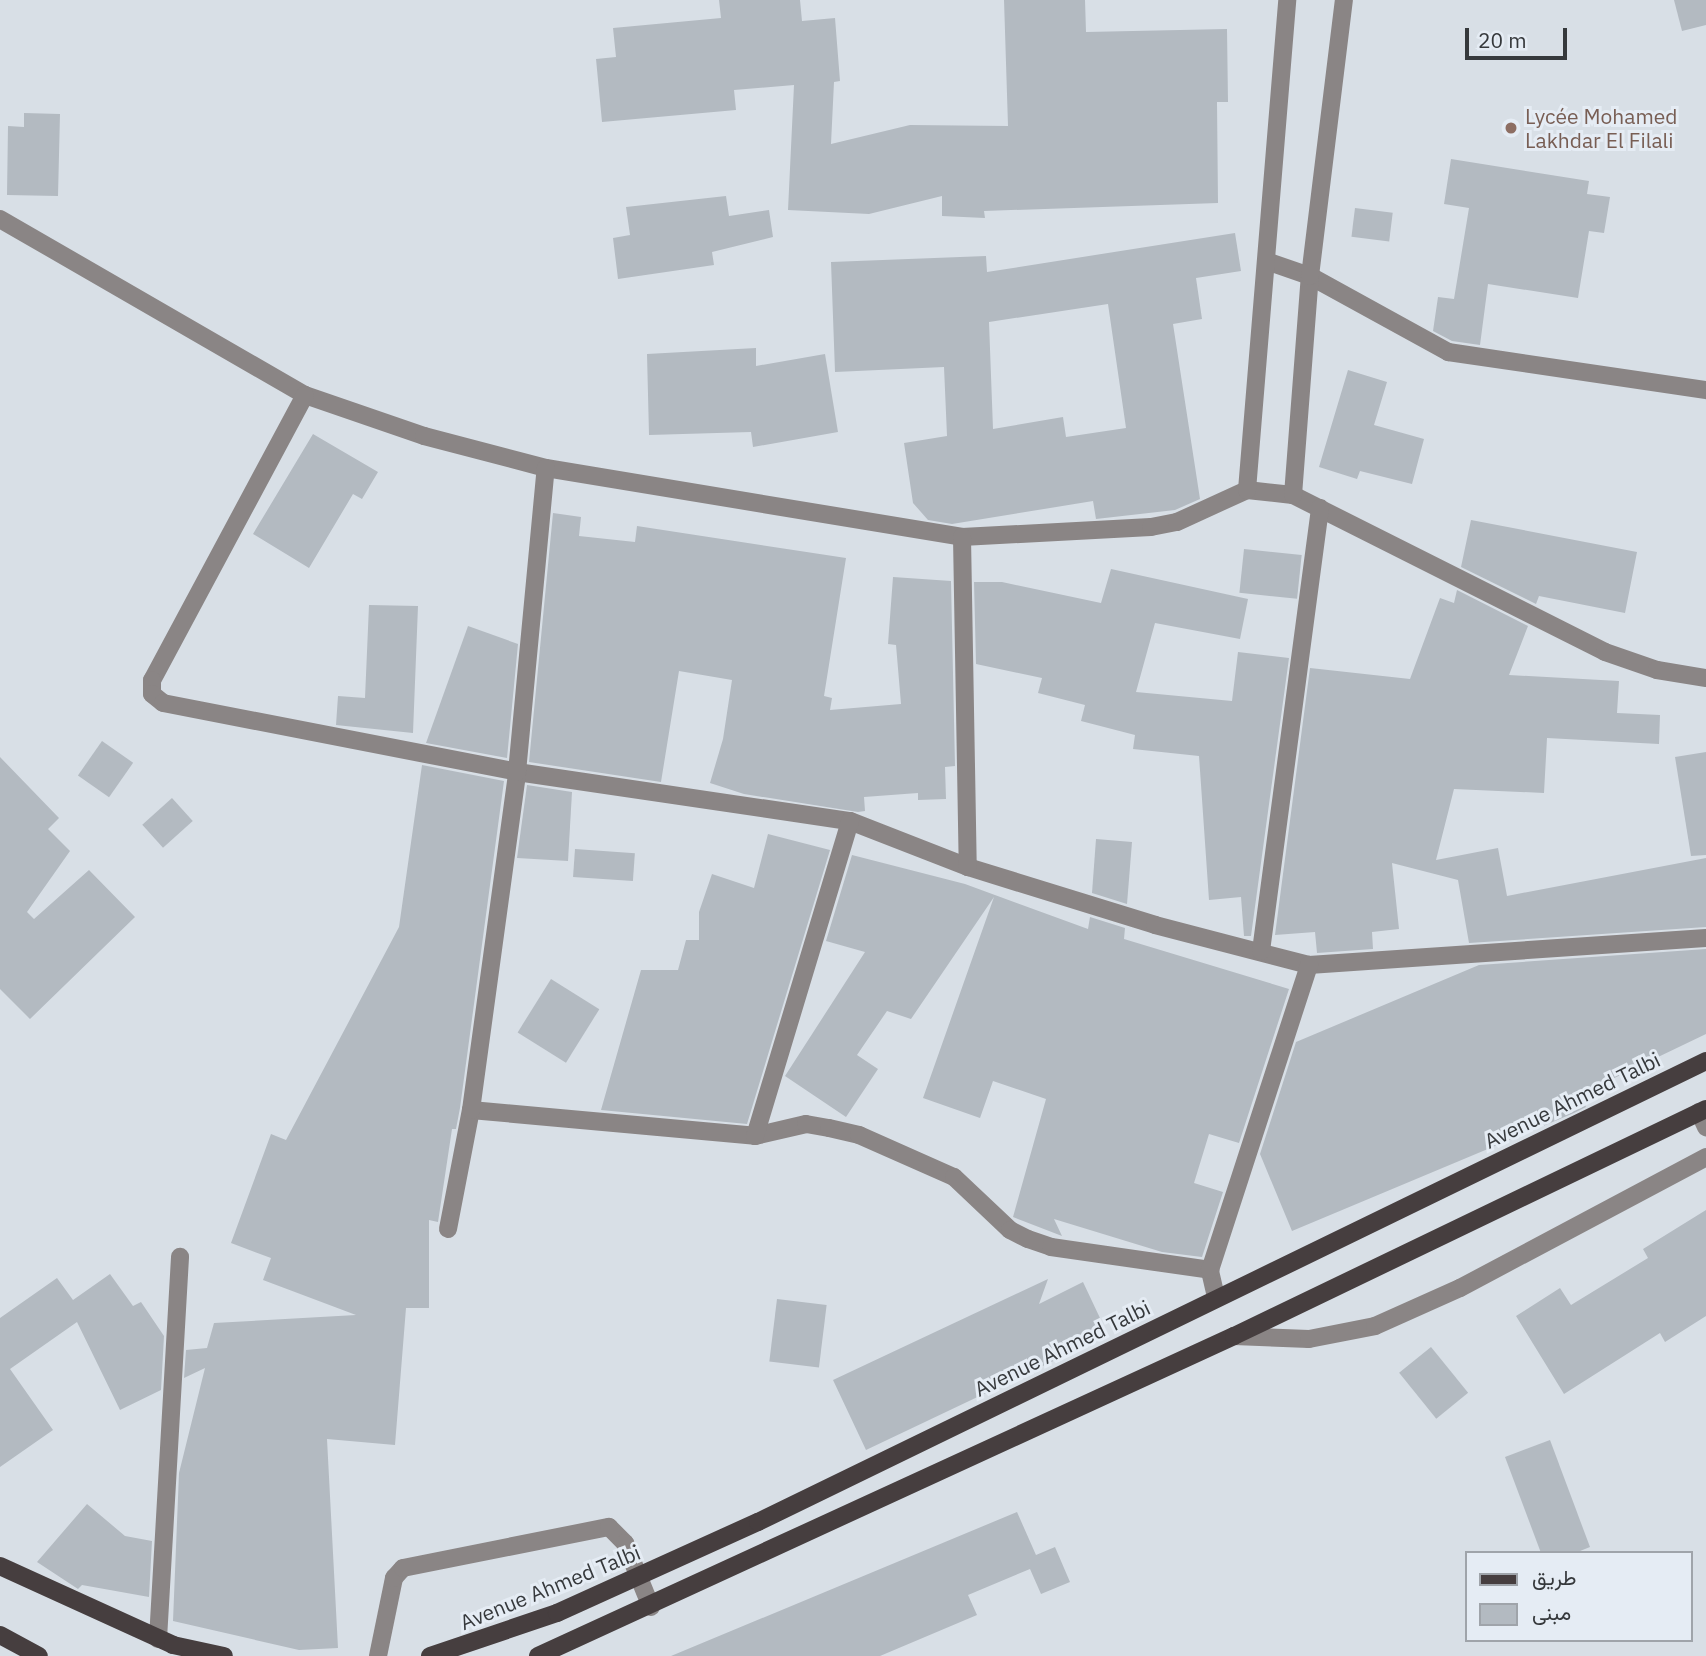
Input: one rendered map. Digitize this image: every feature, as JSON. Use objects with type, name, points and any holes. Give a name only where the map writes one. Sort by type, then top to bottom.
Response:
[{"type":"main road","name":"Avenue Ahmed Talbi","points":[[430,1656],[557,1613],[638,1577],[1706,1061]]},
{"type":"main road","points":[[538,1656],[651,1607],[1704,1116]]},
{"type":"main road","points":[[0,1566],[158,1639],[224,1656]]},
{"type":"main road","points":[[0,1635],[39,1656]]},
{"type":"street","points":[[1247,491],[1269,262],[1287,0]]},
{"type":"street","points":[[1293,495],[1310,276],[1344,0]]},
{"type":"street","points":[[0,219],[305,395],[424,436],[547,468],[962,537],[1165,525],[1247,491],[1293,495],[1605,652],[1657,670],[1706,678]]},
{"type":"street","points":[[1269,262],[1310,276],[1448,352],[1706,390]]},
{"type":"street","points":[[305,395],[157,670],[152,694],[163,703],[517,772],[850,821],[968,867],[1155,925],[1309,965],[1706,938]]},
{"type":"street","points":[[448,1229],[471,1110],[517,772],[547,468]]},
{"type":"street","points":[[1261,951],[1320,508]]},
{"type":"street","points":[[962,537],[968,867]]},
{"type":"street","points":[[755,1136],[850,821]]},
{"type":"street","points":[[1216,1297],[1210,1270],[1309,965]]},
{"type":"street","points":[[471,1110],[755,1136],[806,1124],[859,1135],[954,1177],[1010,1230],[1028,1240],[1051,1247],[1210,1270]]},
{"type":"street","points":[[1234,1336],[1309,1339],[1375,1326],[1460,1288],[1706,1157]]},
{"type":"street","points":[[158,1639],[180,1257]]},
{"type":"street","points":[[378,1656],[394,1578],[412,1563],[609,1527],[625,1543],[651,1607]]},
{"type":"building","points":[[719,0],[800,0],[802,21],[835,18],[840,81],[834,82],[831,144],[910,125],[1008,126],[1004,0],[1085,0],[1086,32],[1227,29],[1228,102],[1217,102],[1218,203],[984,211],[985,218],[942,216],[942,196],[869,214],[788,210],[794,85],[734,90],[736,110],[602,122],[596,59],[616,57],[613,28],[721,18]]},
{"type":"building","points":[[1674,0],[1706,0],[1706,25],[1682,31]]},
{"type":"building","points":[[24,113],[60,114],[58,196],[7,195],[8,126],[24,127]]},
{"type":"building","points":[[1451,159],[1589,181],[1587,194],[1610,197],[1604,233],[1589,231],[1578,298],[1488,284],[1480,345],[1452,341],[1433,331],[1438,297],[1454,299],[1469,208],[1444,204]]},
{"type":"building","points":[[726,196],[729,216],[769,210],[773,237],[712,252],[714,265],[618,279],[613,238],[630,235],[626,207]]},
{"type":"building","points":[[1355,208],[1393,213],[1389,241],[1351,237]]},
{"type":"building","points":[[1235,233],[1241,271],[1196,278],[1202,319],[1173,324],[1200,499],[1175,510],[1096,519],[1093,501],[952,524],[928,520],[913,503],[904,443],[947,436],[944,367],[835,372],[831,262],[986,256],[987,272]],"holes":[[[1108,304],[1126,428],[1066,437],[1063,417],[993,429],[989,322]]]},
{"type":"building","points":[[756,348],[756,366],[825,354],[838,432],[753,447],[751,432],[649,435],[647,354]]},
{"type":"building","points":[[1348,370],[1387,382],[1374,425],[1424,439],[1412,484],[1360,471],[1357,479],[1319,467]]},
{"type":"building","points":[[313,434],[378,472],[362,499],[353,494],[309,568],[253,534]]},
{"type":"building","points":[[553,513],[581,517],[579,536],[635,542],[637,526],[846,558],[824,696],[832,698],[830,710],[901,704],[896,645],[888,644],[893,577],[951,581],[955,766],[945,767],[946,799],[918,800],[918,793],[864,797],[865,811],[858,812],[744,794],[710,783],[723,739],[732,680],[679,671],[661,782],[529,762]]},
{"type":"building","points":[[1471,520],[1637,552],[1625,613],[1539,596],[1536,604],[1461,567]]},
{"type":"building","points":[[1244,549],[1302,555],[1297,599],[1239,593]]},
{"type":"building","points":[[1111,569],[1248,599],[1240,639],[1155,623],[1136,692],[1232,701],[1238,652],[1289,658],[1251,936],[1244,936],[1241,897],[1209,900],[1199,756],[1133,749],[1135,735],[1081,721],[1085,705],[1038,693],[1042,678],[976,664],[974,582],[1002,582],[1101,603]]},
{"type":"building","points":[[1457,590],[1528,626],[1509,675],[1619,681],[1617,713],[1660,715],[1659,744],[1547,738],[1544,793],[1454,789],[1436,860],[1498,848],[1507,896],[1706,858],[1706,927],[1469,943],[1458,880],[1392,863],[1399,929],[1372,932],[1373,949],[1317,953],[1315,932],[1275,935],[1310,668],[1410,679],[1440,598],[1454,603]]},
{"type":"building","points":[[369,605],[418,606],[413,733],[336,725],[338,696],[365,698]]},
{"type":"building","points":[[468,626],[518,644],[507,758],[426,743]]},
{"type":"building","points":[[102,741],[133,763],[109,797],[78,775]]},
{"type":"building","points":[[1706,752],[1706,855],[1691,856],[1675,757]]},
{"type":"building","points":[[0,757],[59,818],[48,829],[70,851],[27,912],[34,919],[89,870],[135,917],[30,1019],[0,989]]},
{"type":"building","points":[[422,765],[504,781],[460,1108],[456,1129],[452,1129],[438,1222],[429,1220],[429,1308],[406,1308],[395,1445],[327,1439],[338,1648],[299,1650],[173,1621],[179,1473],[205,1368],[184,1378],[186,1350],[207,1348],[214,1323],[356,1315],[263,1280],[271,1258],[231,1243],[271,1134],[286,1140],[399,927]]},
{"type":"building","points":[[527,785],[572,792],[568,861],[517,858]]},
{"type":"building","points":[[172,798],[193,821],[163,848],[142,825]]},
{"type":"building","points":[[768,834],[830,850],[747,1124],[601,1110],[641,970],[678,970],[686,940],[699,940],[699,912],[712,874],[754,888]]},
{"type":"building","points":[[1096,839],[1132,842],[1127,904],[1092,893]]},
{"type":"building","points":[[575,849],[635,853],[633,881],[573,877]]},
{"type":"building","points":[[852,855],[965,884],[1088,929],[1090,917],[1125,928],[1124,939],[1289,989],[1239,1143],[1209,1134],[1194,1183],[1223,1192],[1202,1257],[1162,1252],[1054,1219],[1062,1236],[1013,1217],[1046,1099],[993,1081],[980,1118],[923,1098],[994,897],[911,1019],[887,1011],[857,1055],[878,1069],[846,1117],[785,1076],[865,952],[826,941]]},
{"type":"building","points":[[1706,949],[1706,1034],[1581,1094],[1586,1107],[1574,1113],[1292,1231],[1260,1154],[1296,1042],[1479,965]]},
{"type":"building","points":[[551,979],[599,1009],[566,1063],[518,1032]]},
{"type":"building","points":[[1706,1210],[1706,1316],[1665,1342],[1660,1333],[1564,1394],[1516,1316],[1560,1288],[1571,1305],[1648,1258],[1643,1249]]},
{"type":"building","points":[[110,1274],[133,1306],[141,1302],[164,1336],[161,1390],[120,1410],[77,1322],[10,1369],[53,1430],[0,1467],[0,1318],[57,1278],[73,1300]]},
{"type":"building","points":[[1048,1279],[1039,1304],[1083,1282],[1108,1335],[866,1450],[833,1380]]},
{"type":"building","points":[[777,1299],[827,1305],[819,1368],[769,1362]]},
{"type":"building","points":[[1431,1347],[1468,1393],[1436,1419],[1399,1373]]},
{"type":"building","points":[[1550,1440],[1590,1547],[1580,1551],[1540,1551],[1505,1457]]},
{"type":"building","points":[[87,1504],[125,1536],[152,1541],[149,1597],[82,1585],[78,1589],[37,1562]]},
{"type":"building","points":[[1017,1512],[1036,1555],[1055,1547],[1070,1582],[1041,1594],[1030,1569],[968,1595],[977,1615],[880,1656],[671,1656]]},
{"type":"place","name":"Lycée Mohamed Lakhdar El Filali","points":[[1511,128]]}]
